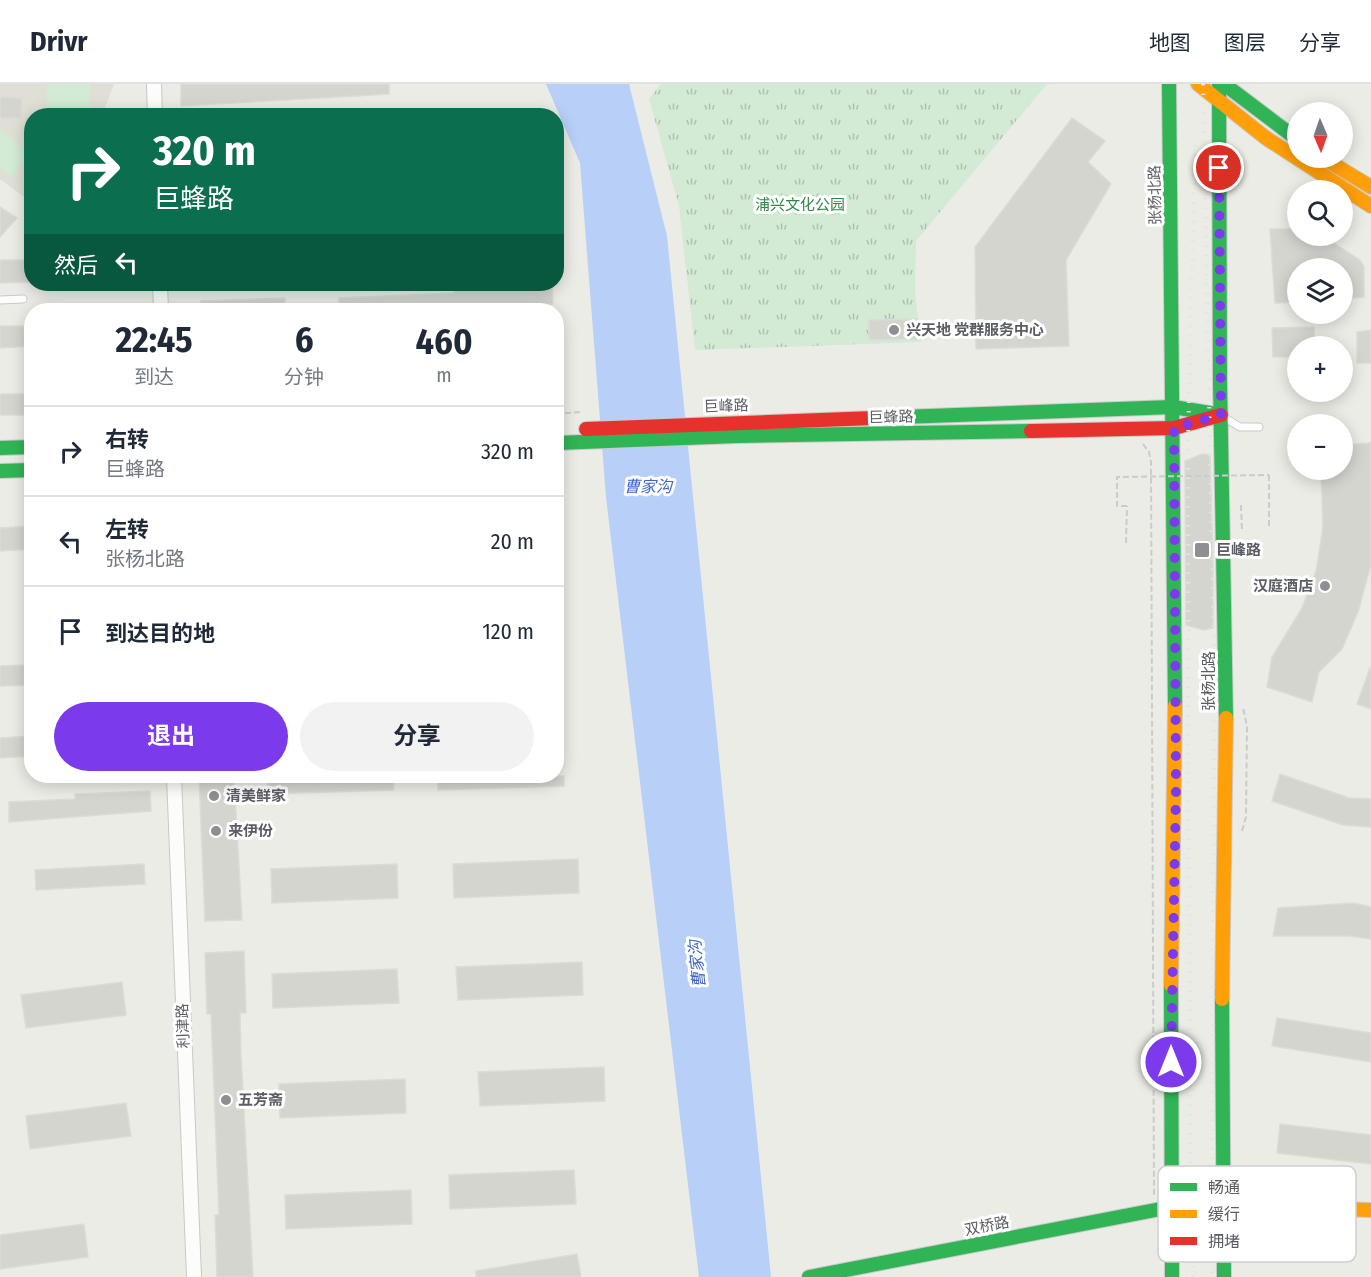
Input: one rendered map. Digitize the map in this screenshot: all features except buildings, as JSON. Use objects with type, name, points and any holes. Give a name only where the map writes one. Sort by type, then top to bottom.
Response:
[{"type":"main road","name":"张杨北路","points":[[1169,84],[1176,789],[1171,992],[1171,1166]]},
{"type":"main road","points":[[1198,84],[1299,161],[1371,206]]},
{"type":"main road","name":"张杨北路","points":[[1219,84],[1221,415],[1226,563],[1223,1166]]},
{"type":"main road","points":[[1224,84],[1287,132]]},
{"type":"main road","points":[[1340,168],[1371,187]]},
{"type":"main road","name":"巨峰路","points":[[564,436],[737,422],[1173,407],[1221,415]]},
{"type":"main road","name":"巨蜂路","points":[[564,436],[736,436],[1174,428],[1221,415]]},
{"type":"main road","points":[[0,448],[24,447]]},
{"type":"main road","points":[[0,471],[24,470]]},
{"type":"main road","name":"双桥路","points":[[1356,1209],[1371,1210]]},
{"type":"main road","name":"双桥路","points":[[808,1277],[1158,1210]]},
{"type":"main road","name":"张杨北路","points":[[1172,1262],[1172,1277]]},
{"type":"main road","name":"张杨北路","points":[[1224,1262],[1224,1277]]},
{"type":"street","points":[[153,108],[154,84]]},
{"type":"street","name":"利津路","points":[[174,783],[194,1277]]},
{"type":"lane","points":[[0,300],[23,299]]},
{"type":"lane","points":[[1221,415],[1240,427],[1259,427]]},
{"type":"path","points":[[1136,441],[1142,443],[1149,452],[1151,462],[1154,1211]]},
{"type":"path","points":[[1126,543],[1127,506],[1117,506],[1117,477],[1269,475],[1269,526]]},
{"type":"shaded area","points":[[0,84],[114,84],[105,108],[24,108],[24,197],[0,179]]},
{"type":"green space","points":[[47,84],[90,84],[90,108],[46,108]]},
{"type":"green space","name":"浦兴文化公园","points":[[661,84],[1047,84],[916,241],[915,292],[921,342],[695,350],[679,206],[649,99]]},
{"type":"green space","points":[[0,130],[24,148],[24,160],[12,177],[0,168]]},
{"type":"water","name":"曹家沟","points":[[546,84],[629,84],[667,236],[771,1277],[699,1277],[606,497],[580,163],[564,126],[564,108],[556,108]]},
{"type":"railway","points":[[1203,84],[1214,654],[1212,1166]]},
{"type":"railway","points":[[1190,1166],[1188,441],[1195,141]]},
{"type":"railway","points":[[1192,1262],[1193,1277]]},
{"type":"railway","points":[[1212,1262],[1212,1277]]},
{"type":"traffic: fast","points":[[1169,84],[1175,706]]},
{"type":"traffic: fast","points":[[1219,84],[1220,382],[1226,718]]},
{"type":"traffic: fast","points":[[1224,84],[1287,132]]},
{"type":"traffic: fast","points":[[874,418],[1173,407],[1216,414]]},
{"type":"traffic: fast","points":[[564,443],[737,436],[1031,431]]},
{"type":"traffic: fast","points":[[0,448],[24,447]]},
{"type":"traffic: fast","points":[[0,471],[24,470]]},
{"type":"traffic: fast","points":[[1171,985],[1172,1166]]},
{"type":"traffic: fast","points":[[1222,999],[1223,1166]]},
{"type":"traffic: fast","points":[[809,1277],[1158,1210]]},
{"type":"traffic: fast","points":[[1172,1262],[1172,1277]]},
{"type":"traffic: fast","points":[[1224,1262],[1224,1277]]},
{"type":"traffic: slow","points":[[1198,84],[1266,138],[1371,206]]},
{"type":"traffic: slow","points":[[1340,168],[1371,187]]},
{"type":"traffic: slow","points":[[1171,985],[1175,706]]},
{"type":"traffic: slow","points":[[1222,999],[1226,718]]},
{"type":"traffic: slow","points":[[1356,1210],[1371,1210]]},
{"type":"traffic: jam","points":[[1031,431],[1174,428],[1221,415]]},
{"type":"traffic: jam","points":[[586,429],[874,418]]},
{"type":"place","name":"兴天地 党群服务中心","points":[[894,330]]},
{"type":"place","name":"巨峰路","points":[[1202,550]]},
{"type":"place","name":"汉庭酒店","points":[[1325,586]]},
{"type":"place","name":"清美鲜家","points":[[214,796]]},
{"type":"place","name":"来伊份","points":[[216,831]]},
{"type":"place","name":"五芳斋","points":[[226,1100]]},
{"type":"route","points":[[1171,1062],[1176,789],[1174,428],[1221,415],[1219,168]]}]
